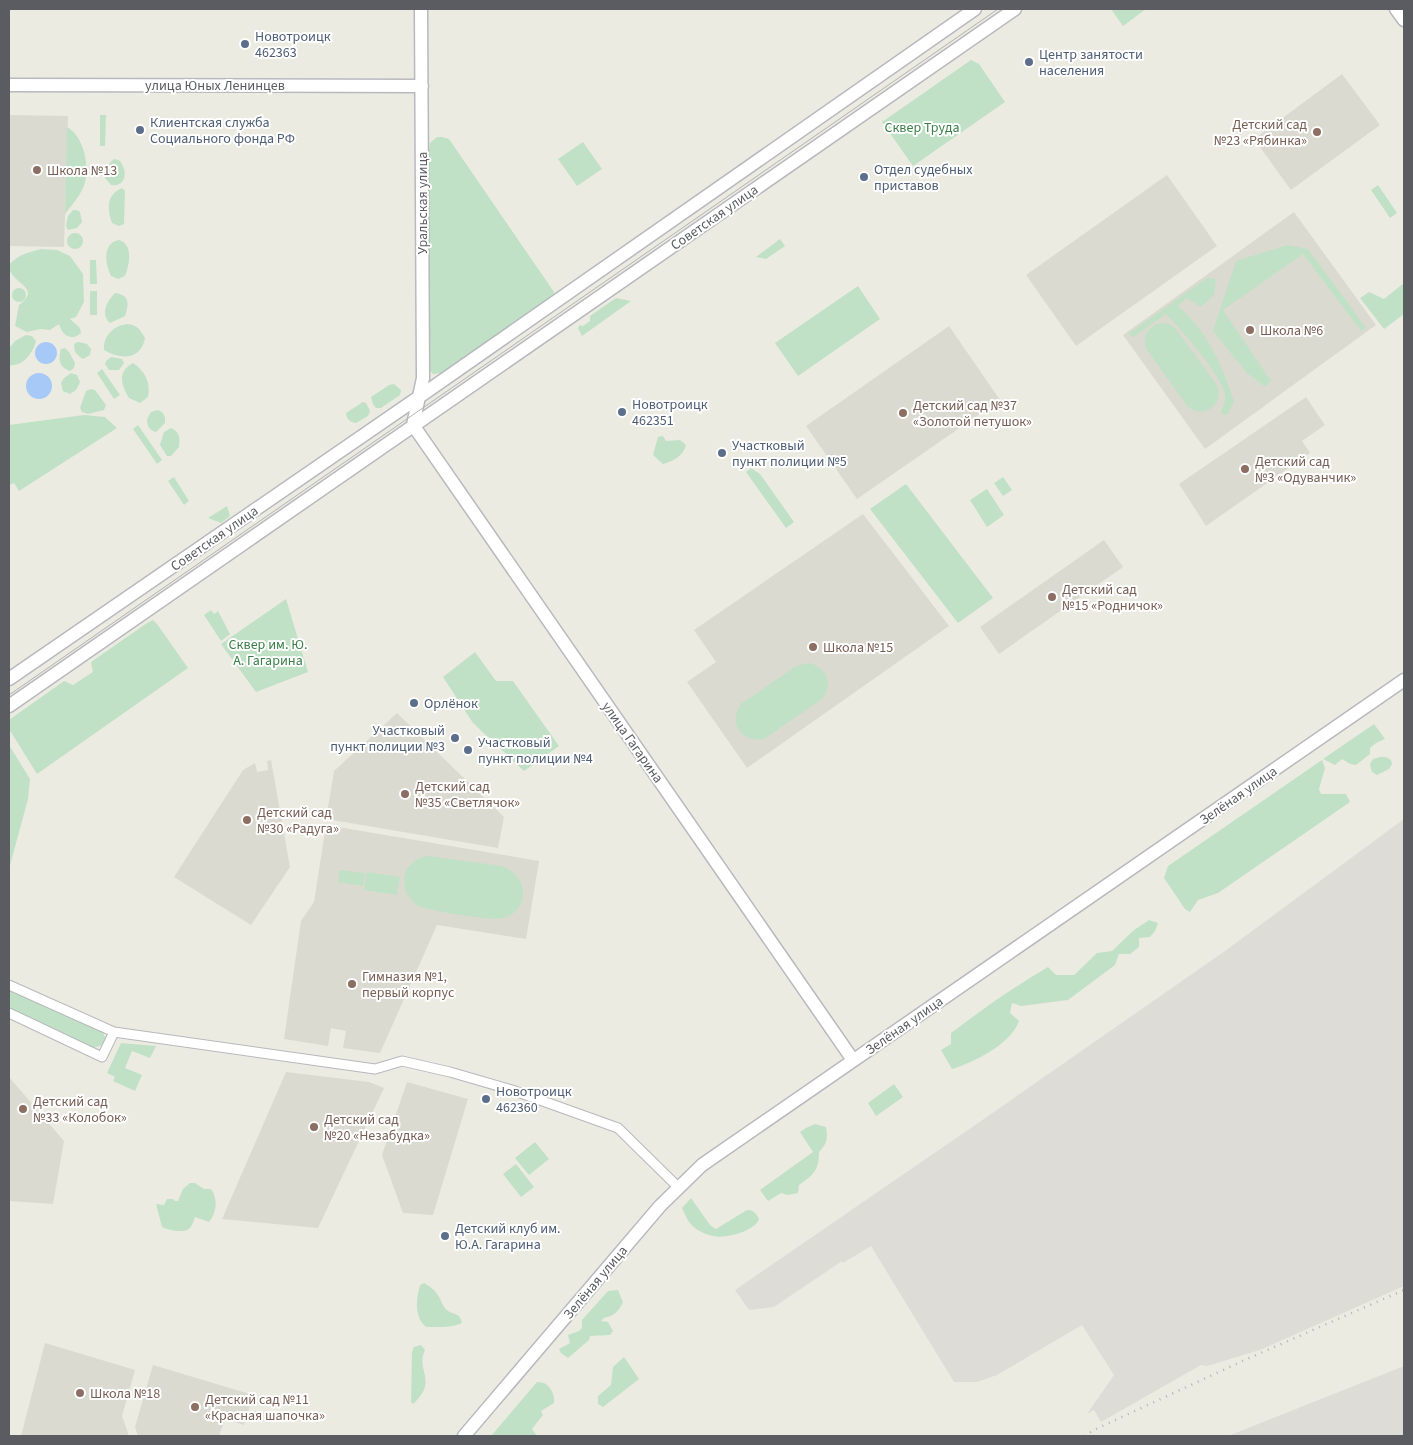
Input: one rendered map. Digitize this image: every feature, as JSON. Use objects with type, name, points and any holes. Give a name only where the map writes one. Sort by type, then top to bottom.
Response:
[{"type":"main road","name":"Уральская улица","points":[[419,397],[423,378],[421,9]]},
{"type":"main road","name":"Советская улица","points":[[9,679],[419,397],[975,9]]},
{"type":"main road","name":"Советская улица","points":[[9,706],[1015,9]]},
{"type":"main road","points":[[1396,9],[1404,20]]},
{"type":"main road","name":"улица Юных Ленинцев","points":[[9,85],[422,86]]},
{"type":"main road","points":[[413,425],[419,397]]},
{"type":"main road","name":"улица Гагарина","points":[[413,425],[854,1060]]},
{"type":"main road","name":"Зелёная улица","points":[[464,1436],[678,1187],[702,1165],[1404,680]]},
{"type":"street","points":[[9,985],[114,1032],[375,1070],[402,1061],[450,1072],[512,1090],[618,1128],[678,1187]]},
{"type":"street","points":[[9,1013],[102,1056],[114,1032]]},
{"type":"shaded area","name":"Детский сад №23 «Рябинка»","points":[[1342,74],[1380,125],[1291,190],[1254,139]]},
{"type":"shaded area","name":"Школа №13","points":[[9,115],[68,116],[64,247],[9,246]]},
{"type":"shaded area","points":[[1167,175],[1217,246],[1076,346],[1026,275]]},
{"type":"shaded area","name":"Школа №6","points":[[1294,212],[1376,325],[1205,449],[1123,335]]},
{"type":"shaded area","name":"Детский сад №37 «Золотой петушок»","points":[[949,326],[1000,400],[857,499],[806,426]]},
{"type":"shaded area","name":"Детский сад №3 «Одуванчик»","points":[[1306,397],[1325,425],[1302,441],[1310,453],[1206,526],[1179,484]]},
{"type":"shaded area","name":"Школа №15","points":[[863,514],[949,626],[747,768],[687,682],[716,662],[694,630]]},
{"type":"shaded area","name":"Детский сад №15 «Родничок»","points":[[1104,540],[1123,567],[999,654],[980,627]]},
{"type":"shaded area","name":"Детский сад №35 «Светлячок»","points":[[397,713],[504,817],[498,848],[326,819],[334,771]]},
{"type":"shaded area","name":"Детский сад №30 «Радуга»","points":[[271,760],[290,867],[251,925],[174,877],[243,770],[255,763],[257,772],[268,770],[267,761]]},
{"type":"shaded area","points":[[1404,819],[1404,1286],[1260,1350],[1207,1366],[1201,1365],[1101,1422],[1094,1410],[1087,1414],[1114,1375],[1082,1325],[997,1375],[977,1382],[954,1382],[871,1246],[843,1263],[842,1261],[774,1307],[749,1310],[735,1290],[1225,951]]},
{"type":"shaded area","name":"Гимназия №1, первый корпус","points":[[326,825],[539,861],[526,939],[437,925],[380,1053],[343,1048],[346,1031],[331,1028],[328,1046],[284,1039],[301,921],[314,902]]},
{"type":"shaded area","name":"Детский сад №20 «Незабудка»","points":[[286,1072],[369,1082],[384,1088],[318,1228],[222,1219]]},
{"type":"shaded area","name":"Детский сад №33 «Колобок»","points":[[9,1077],[64,1141],[53,1204],[9,1201]]},
{"type":"shaded area","points":[[407,1082],[468,1099],[433,1215],[403,1213],[382,1155]]},
{"type":"shaded area","name":"Школа №18","points":[[45,1343],[135,1370],[122,1416],[129,1436],[21,1436]]},
{"type":"shaded area","name":"Детский сад №11 «Красная шапочка»","points":[[153,1365],[253,1395],[244,1425],[225,1419],[219,1436],[138,1436],[135,1427]]},
{"type":"shaded area","points":[[1404,1366],[1404,1436],[1228,1436]]},
{"type":"green space","points":[[1111,9],[1146,9],[1123,26]]},
{"type":"green space","name":"Сквер Труда","points":[[971,60],[979,64],[1005,102],[913,166],[882,122]]},
{"type":"green space","points":[[100,115],[106,115],[105,146],[100,146]]},
{"type":"green space","points":[[67,127],[78,138],[82,146],[85,154],[86,172],[83,188],[65,214]]},
{"type":"green space","points":[[437,137],[449,139],[554,292],[553,298],[443,373],[433,374],[428,369],[428,156],[430,143]]},
{"type":"green space","points":[[583,142],[602,169],[577,186],[558,159]]},
{"type":"green space","points":[[114,159],[119,160],[125,173],[120,184],[111,185],[105,178],[107,167]]},
{"type":"green space","points":[[1378,185],[1397,213],[1390,218],[1371,190]]},
{"type":"green space","points":[[122,188],[125,191],[124,224],[119,226],[112,223],[109,203],[113,194]]},
{"type":"green space","points":[[73,210],[80,212],[82,222],[77,228],[68,230],[66,226],[68,216]]},
{"type":"green space","points":[[72,233],[78,233],[83,238],[81,247],[72,249],[67,244],[67,238]]},
{"type":"green space","points":[[780,239],[785,246],[766,259],[756,257]]},
{"type":"green space","points":[[119,240],[127,246],[129,256],[125,276],[118,279],[111,276],[107,266],[106,255],[110,245]]},
{"type":"green space","points":[[1287,245],[1308,249],[1366,328],[1361,331],[1303,254],[1223,310],[1271,381],[1265,387],[1246,372],[1213,331],[1236,261]]},
{"type":"green space","points":[[41,249],[57,250],[70,256],[83,274],[84,302],[76,317],[70,319],[80,328],[81,333],[77,336],[67,336],[59,324],[50,330],[40,329],[27,332],[15,326],[19,305],[26,299],[28,294],[27,289],[10,271],[9,265],[19,256]]},
{"type":"green space","points":[[90,260],[96,260],[97,284],[90,284]]},
{"type":"green space","points":[[1207,278],[1216,279],[1214,295],[1201,307],[1186,298],[1178,306],[1206,338],[1225,375],[1234,402],[1227,415],[1221,414],[1225,394],[1209,364],[1166,314],[1133,337],[1128,334]]},
{"type":"green space","points":[[1404,283],[1404,314],[1384,329],[1360,298],[1369,292],[1384,299]]},
{"type":"green space","points":[[858,286],[880,319],[798,376],[775,343]]},
{"type":"green space","points":[[16,288],[22,288],[26,295],[22,302],[16,302],[12,298],[12,292]]},
{"type":"green space","points":[[90,291],[97,291],[97,315],[90,315]]},
{"type":"green space","points":[[115,293],[126,298],[127,308],[125,316],[110,323],[105,316],[105,312],[109,300]]},
{"type":"green space","points":[[616,298],[631,301],[582,336],[578,328],[580,325],[583,326],[590,321],[590,316]]},
{"type":"green space","points":[[1163,323],[1171,325],[1176,329],[1217,385],[1218,399],[1212,408],[1200,411],[1188,407],[1147,350],[1145,340],[1150,328]]},
{"type":"green space","points":[[127,324],[138,328],[145,338],[139,351],[129,356],[123,356],[104,350],[105,340],[110,332],[117,327]]},
{"type":"green space","points":[[26,335],[32,336],[36,341],[32,350],[27,358],[19,364],[9,365],[10,347],[15,341]]},
{"type":"green space","points":[[75,343],[87,344],[91,349],[90,355],[83,359],[75,352]]},
{"type":"green space","points":[[65,348],[75,363],[74,368],[70,371],[66,370],[60,362],[61,349]]},
{"type":"green space","points":[[111,357],[122,359],[124,363],[119,370],[109,370],[105,364]]},
{"type":"green space","points":[[133,363],[144,374],[149,387],[148,397],[140,403],[129,398],[122,379],[124,370]]},
{"type":"green space","points":[[102,369],[120,395],[114,399],[97,373]]},
{"type":"green space","points":[[71,373],[77,375],[80,382],[76,390],[70,394],[63,391],[61,383]]},
{"type":"green space","points":[[394,384],[401,390],[400,395],[381,408],[376,408],[371,397],[389,385]]},
{"type":"green space","points":[[95,390],[106,405],[104,410],[88,414],[82,412],[80,408],[86,391]]},
{"type":"green space","points":[[363,402],[366,403],[370,411],[368,416],[356,423],[350,421],[346,413]]},
{"type":"green space","points":[[158,410],[165,417],[165,423],[156,432],[149,427],[147,419],[151,412]]},
{"type":"green space","points":[[84,415],[105,417],[117,428],[19,491],[14,483],[9,485],[9,425]]},
{"type":"green space","points":[[138,425],[162,460],[157,464],[133,429]]},
{"type":"green space","points":[[171,428],[179,436],[179,447],[171,456],[167,456],[160,445],[164,432]]},
{"type":"green space","points":[[663,436],[666,441],[680,440],[686,445],[678,458],[663,464],[653,455],[658,437]]},
{"type":"green space","points":[[751,468],[760,474],[794,522],[786,528],[746,472]]},
{"type":"green space","points":[[174,477],[189,501],[184,505],[168,481]]},
{"type":"green space","points":[[1003,477],[1012,490],[1003,496],[994,483]]},
{"type":"green space","points":[[906,484],[993,598],[958,623],[870,509]]},
{"type":"green space","points":[[987,489],[1004,515],[987,527],[970,500]]},
{"type":"green space","points":[[227,506],[230,516],[221,523],[208,518]]},
{"type":"green space","name":"Сквер им. Ю. А. Гагарина","points":[[286,599],[308,672],[256,692],[221,644]]},
{"type":"green space","points":[[211,610],[214,614],[218,611],[230,634],[221,641],[204,615]]},
{"type":"green space","points":[[153,620],[188,668],[37,774],[9,729],[9,720],[64,681],[73,685],[93,672],[91,662]]},
{"type":"green space","points":[[475,652],[496,681],[513,681],[559,746],[524,771],[473,723],[443,677]]},
{"type":"green space","points":[[809,663],[820,668],[827,677],[828,688],[822,699],[764,739],[756,740],[743,735],[736,724],[737,711],[741,704],[796,666]]},
{"type":"green space","points":[[1374,724],[1385,739],[1370,748],[1370,754],[1356,765],[1342,759],[1335,765],[1323,759]]},
{"type":"green space","points":[[9,745],[30,779],[28,799],[9,869]]},
{"type":"green space","points":[[1386,757],[1391,760],[1392,764],[1389,769],[1377,775],[1372,772],[1370,764],[1373,759]]},
{"type":"green space","points":[[1322,760],[1325,768],[1319,789],[1321,794],[1346,794],[1350,802],[1218,893],[1198,900],[1190,912],[1185,909],[1164,878],[1168,866]]},
{"type":"green space","points":[[429,856],[501,866],[511,871],[518,878],[522,886],[521,903],[509,916],[498,919],[443,912],[417,905],[406,892],[405,874],[414,861]]},
{"type":"green space","points":[[340,870],[365,873],[363,886],[338,882]]},
{"type":"green space","points":[[367,872],[400,877],[397,895],[364,890]]},
{"type":"green space","points":[[1149,920],[1158,923],[1150,937],[1139,938],[1139,947],[1130,954],[1119,954],[1115,965],[1068,1000],[1021,1006],[1012,1003],[1010,1013],[1019,1021],[1008,1038],[980,1057],[952,1069],[941,1050],[951,1044],[951,1033],[1023,982],[1048,967],[1056,975],[1074,975],[1097,953],[1112,951],[1134,930]]},
{"type":"green space","points":[[9,988],[102,1031],[106,1039],[103,1045],[93,1048],[9,1010]]},
{"type":"green space","points":[[121,1043],[156,1046],[150,1058],[132,1051],[125,1068],[142,1075],[135,1091],[113,1081],[115,1077],[107,1073]]},
{"type":"green space","points":[[894,1084],[903,1097],[876,1116],[868,1103]]},
{"type":"green space","points":[[815,1124],[826,1127],[827,1134],[824,1146],[819,1152],[818,1164],[814,1172],[799,1185],[798,1193],[787,1195],[781,1193],[768,1201],[760,1190],[813,1152],[800,1132]]},
{"type":"green space","points":[[535,1142],[549,1159],[529,1175],[515,1158]]},
{"type":"green space","points":[[516,1164],[534,1187],[521,1197],[503,1174]]},
{"type":"green space","points":[[190,1183],[195,1183],[204,1189],[211,1189],[216,1201],[212,1218],[209,1222],[195,1217],[191,1227],[184,1231],[162,1227],[156,1204],[164,1205],[167,1199],[178,1201],[183,1189]]},
{"type":"green space","points":[[691,1198],[710,1225],[716,1229],[747,1210],[754,1212],[759,1219],[752,1227],[739,1233],[719,1237],[709,1235],[693,1226],[684,1214],[682,1208]]},
{"type":"green space","points":[[424,1283],[436,1292],[448,1311],[459,1316],[462,1323],[449,1326],[426,1327],[422,1323],[417,1308],[420,1285]]},
{"type":"green space","points":[[618,1290],[623,1302],[616,1313],[601,1321],[608,1322],[613,1331],[610,1335],[590,1336],[589,1340],[568,1358],[561,1353],[559,1349],[570,1343],[568,1335],[582,1328],[582,1320],[608,1291]]},
{"type":"green space","points":[[421,1345],[425,1350],[423,1364],[426,1382],[421,1396],[413,1404],[411,1402],[412,1352],[414,1347]]},
{"type":"green space","points":[[624,1357],[639,1379],[603,1407],[598,1404],[598,1396],[611,1385],[613,1367]]},
{"type":"green space","points":[[537,1382],[544,1383],[550,1388],[554,1403],[541,1411],[543,1415],[532,1429],[537,1436],[491,1436]]},
{"type":"water","points":[[46,342],[56,349],[57,353],[50,363],[46,364],[36,357],[35,353],[42,343]]},
{"type":"water","points":[[39,373],[48,377],[52,386],[48,395],[39,399],[30,395],[26,386],[30,377]]},
{"type":"tram line","points":[[9,695],[998,9]]},
{"type":"railway","points":[[1084,1436],[1247,1359],[1404,1290]]},
{"type":"place","name":"Новотроицк 462363","points":[[245,44]]},
{"type":"place","name":"Центр занятости населения","points":[[1029,62]]},
{"type":"place","name":"Клиентская служба Социального фонда РФ","points":[[140,130]]},
{"type":"place","name":"Детский сад №23 «Рябинка»","points":[[1317,132]]},
{"type":"place","name":"Школа №13","points":[[37,170]]},
{"type":"place","name":"Отдел судебных приставов","points":[[864,177]]},
{"type":"place","name":"Школа №6","points":[[1250,330]]},
{"type":"place","name":"Новотроицк 462351","points":[[622,412]]},
{"type":"place","name":"Детский сад №37 «Золотой петушок»","points":[[903,413]]},
{"type":"place","name":"Участковый пункт полиции №5","points":[[722,453]]},
{"type":"place","name":"Детский сад №3 «Одуванчик»","points":[[1245,469]]},
{"type":"place","name":"Детский сад №15 «Родничок»","points":[[1052,597]]},
{"type":"place","name":"Школа №15","points":[[813,647]]},
{"type":"place","name":"Орлёнок","points":[[414,703]]},
{"type":"place","name":"Участковый пункт полиции №3","points":[[455,738]]},
{"type":"place","name":"Участковый пункт полиции №4","points":[[468,750]]},
{"type":"place","name":"Детский сад №35 «Светлячок»","points":[[405,794]]},
{"type":"place","name":"Детский сад №30 «Радуга»","points":[[247,820]]},
{"type":"place","name":"Гимназия №1, первый корпус","points":[[352,984]]},
{"type":"place","name":"Новотроицк 462360","points":[[486,1099]]},
{"type":"place","name":"Детский сад №33 «Колобок»","points":[[23,1109]]},
{"type":"place","name":"Детский сад №20 «Незабудка»","points":[[314,1127]]},
{"type":"place","name":"Детский клуб им. Ю.А. Гагарина","points":[[445,1236]]},
{"type":"place","name":"Школа №18","points":[[80,1393]]},
{"type":"place","name":"Детский сад №11 «Красная шапочка»","points":[[195,1407]]}]
